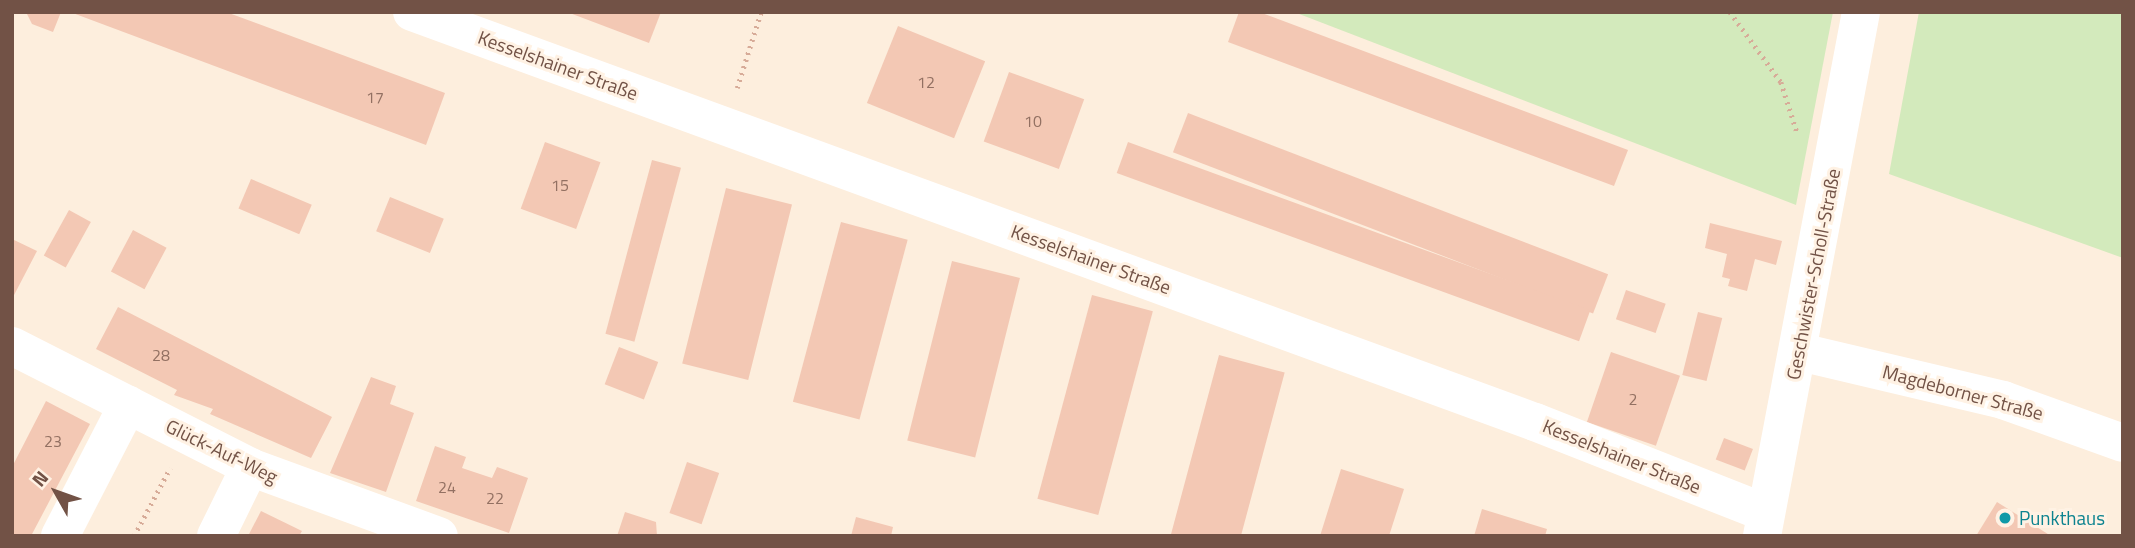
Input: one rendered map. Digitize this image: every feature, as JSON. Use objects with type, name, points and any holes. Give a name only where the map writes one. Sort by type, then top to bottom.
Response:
[{"type":"street","name":"Kesselshainer Straße","points":[[412,12],[725,124],[1764,524]]},
{"type":"street","name":"Geschwister-Scholl-Straße","points":[[1764,524],[1800,352],[1860,12]]},
{"type":"street","name":"Glück-Auf-Weg","points":[[12,346],[250,467],[439,536]]},
{"type":"street","name":"Magdeborner Straße","points":[[1800,352],[2003,400],[2121,439]]},
{"type":"street","points":[[60,536],[128,404]]},
{"type":"street","points":[[216,536],[250,467]]},
{"type":"path","points":[[725,124],[761,12]]},
{"type":"path","points":[[1730,12],[1781,82],[1796,131],[1834,165]]},
{"type":"path","points":[[134,536],[187,434]]},
{"type":"green space","points":[[1294,12],[1833,12],[1796,205]]},
{"type":"green space","points":[[1919,12],[2123,12],[2123,258],[1889,174]]},
{"type":"building","points":[[26,12],[61,12],[53,32],[32,24]]},
{"type":"building","points":[[70,12],[226,12],[445,93],[426,145]]},
{"type":"building","points":[[567,12],[661,12],[649,43]]},
{"type":"building","points":[[1239,12],[1259,12],[1628,150],[1614,186],[1228,42]]},
{"type":"building","points":[[898,26],[985,61],[954,138],[867,103]]},
{"type":"building","points":[[1009,72],[1084,99],[1059,169],[984,142]]},
{"type":"building","points":[[1188,113],[1608,274],[1593,313],[1173,152]]},
{"type":"building","points":[[545,142],[600,162],[576,229],[521,209]]},
{"type":"building","points":[[1128,142],[1590,310],[1579,341],[1117,173]]},
{"type":"building","points":[[652,160],[681,168],[634,342],[605,334]]},
{"type":"building","points":[[251,179],[312,205],[299,234],[238,208]]},
{"type":"building","points":[[726,188],[792,204],[748,380],[682,364]]},
{"type":"building","points":[[390,197],[444,219],[430,253],[376,231]]},
{"type":"building","points":[[69,210],[91,222],[66,268],[44,255]]},
{"type":"building","points":[[841,222],[908,240],[860,420],[793,402]]},
{"type":"building","points":[[1710,223],[1782,241],[1776,265],[1755,259],[1747,291],[1728,286],[1730,279],[1722,277],[1727,254],[1705,248]]},
{"type":"building","points":[[133,230],[167,248],[144,289],[111,271]]},
{"type":"building","points":[[12,239],[37,251],[12,299]]},
{"type":"building","points":[[952,261],[1020,278],[975,457],[907,441]]},
{"type":"building","points":[[1626,290],[1666,304],[1656,333],[1616,319]]},
{"type":"building","points":[[1092,295],[1153,311],[1098,515],[1037,499]]},
{"type":"building","points":[[118,307],[332,417],[311,458],[210,414],[213,409],[174,395],[177,390],[96,349]]},
{"type":"building","points":[[1698,312],[1722,318],[1707,381],[1682,375]]},
{"type":"building","points":[[619,347],[658,362],[644,399],[605,384]]},
{"type":"building","points":[[1611,352],[1680,376],[1656,446],[1587,422]]},
{"type":"building","points":[[1219,355],[1285,373],[1241,536],[1171,536]]},
{"type":"building","points":[[371,377],[396,386],[390,404],[414,413],[386,492],[330,473]]},
{"type":"building","points":[[46,401],[90,424],[31,536],[12,536],[12,467]]},
{"type":"building","points":[[1724,438],[1753,449],[1745,471],[1716,459]]},
{"type":"building","points":[[435,446],[466,457],[462,468],[492,478],[497,467],[528,478],[509,533],[416,501]]},
{"type":"building","points":[[687,462],[719,473],[702,524],[669,513]]},
{"type":"building","points":[[1341,469],[1404,489],[1389,536],[1320,536]]},
{"type":"building","name":"Punkthaus","points":[[1997,502],[2051,536],[1976,536]]},
{"type":"building","points":[[1482,509],[1547,529],[1545,536],[1474,536]]},
{"type":"building","points":[[261,511],[302,531],[299,536],[248,536]]},
{"type":"building","points":[[625,512],[656,522],[657,536],[617,536]]},
{"type":"building","points":[[856,517],[893,527],[891,536],[851,536]]},
{"type":"place","name":"Punkthaus","points":[[2005,518]]}]
